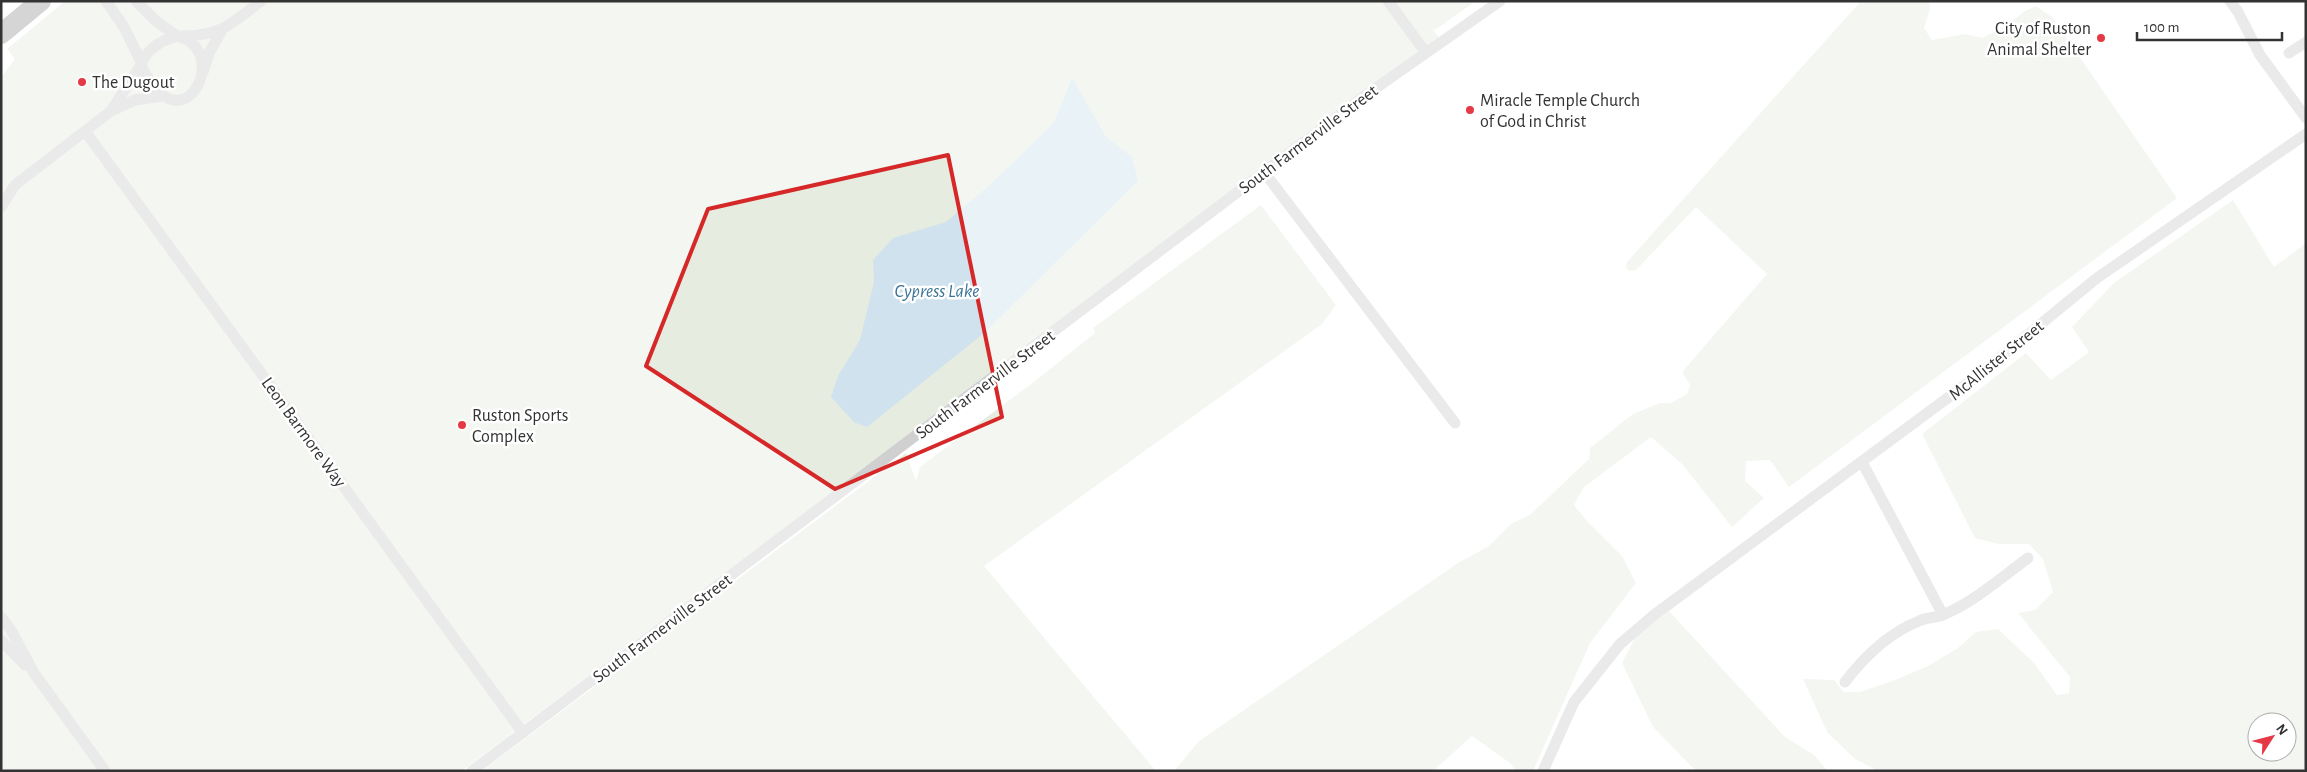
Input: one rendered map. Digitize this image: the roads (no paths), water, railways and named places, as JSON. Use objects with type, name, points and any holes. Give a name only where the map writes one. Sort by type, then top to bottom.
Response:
[{"type":"highway","points":[[1,34],[41,1]]},
{"type":"street","points":[[106,1],[124,27],[153,86],[162,96]]},
{"type":"street","points":[[136,1],[156,21],[198,53],[203,73]]},
{"type":"street","points":[[1,207],[15,185],[111,111],[134,100],[162,96],[179,100],[190,96],[200,85],[209,53],[222,30],[261,1]]},
{"type":"street","points":[[1388,1],[1426,53]]},
{"type":"street","name":"South Farmerville Street","points":[[472,771],[1264,172],[1500,1]]},
{"type":"street","points":[[2230,1],[2238,12],[2260,55],[2306,118]]},
{"type":"street","points":[[111,111],[141,63],[156,45],[178,36],[195,36],[222,30]]},
{"type":"street","points":[[2289,54],[2306,42]]},
{"type":"street","name":"Leon Barmore Way","points":[[85,131],[523,733]]},
{"type":"street","name":"McAllister Street","points":[[1543,771],[1574,702],[1620,644],[1688,589],[1976,377],[2098,278],[2306,134]]},
{"type":"street","points":[[1264,172],[1455,423]]},
{"type":"street","points":[[1862,462],[1944,615]]},
{"type":"street","points":[[1845,682],[1858,666],[1886,640],[1919,620],[1944,615],[1971,600],[2028,558]]},
{"type":"street","points":[[1,617],[34,673],[105,771]]},
{"type":"street","points":[[1,640],[34,673]]},
{"type":"water","name":"Cypress Lake","points":[[1072,78],[1106,137],[1132,157],[1138,181],[984,333],[867,427],[854,422],[831,397],[838,376],[860,340],[874,282],[873,260],[893,238],[946,222],[991,184],[1054,123]]},
{"type":"place","name":"City of Ruston Animal Shelter","points":[[2101,38]]},
{"type":"place","name":"The Dugout","points":[[82,82]]},
{"type":"place","name":"Miracle Temple Church of God in Christ","points":[[1470,110]]},
{"type":"place","name":"Ruston Sports Complex","points":[[462,425]]}]
